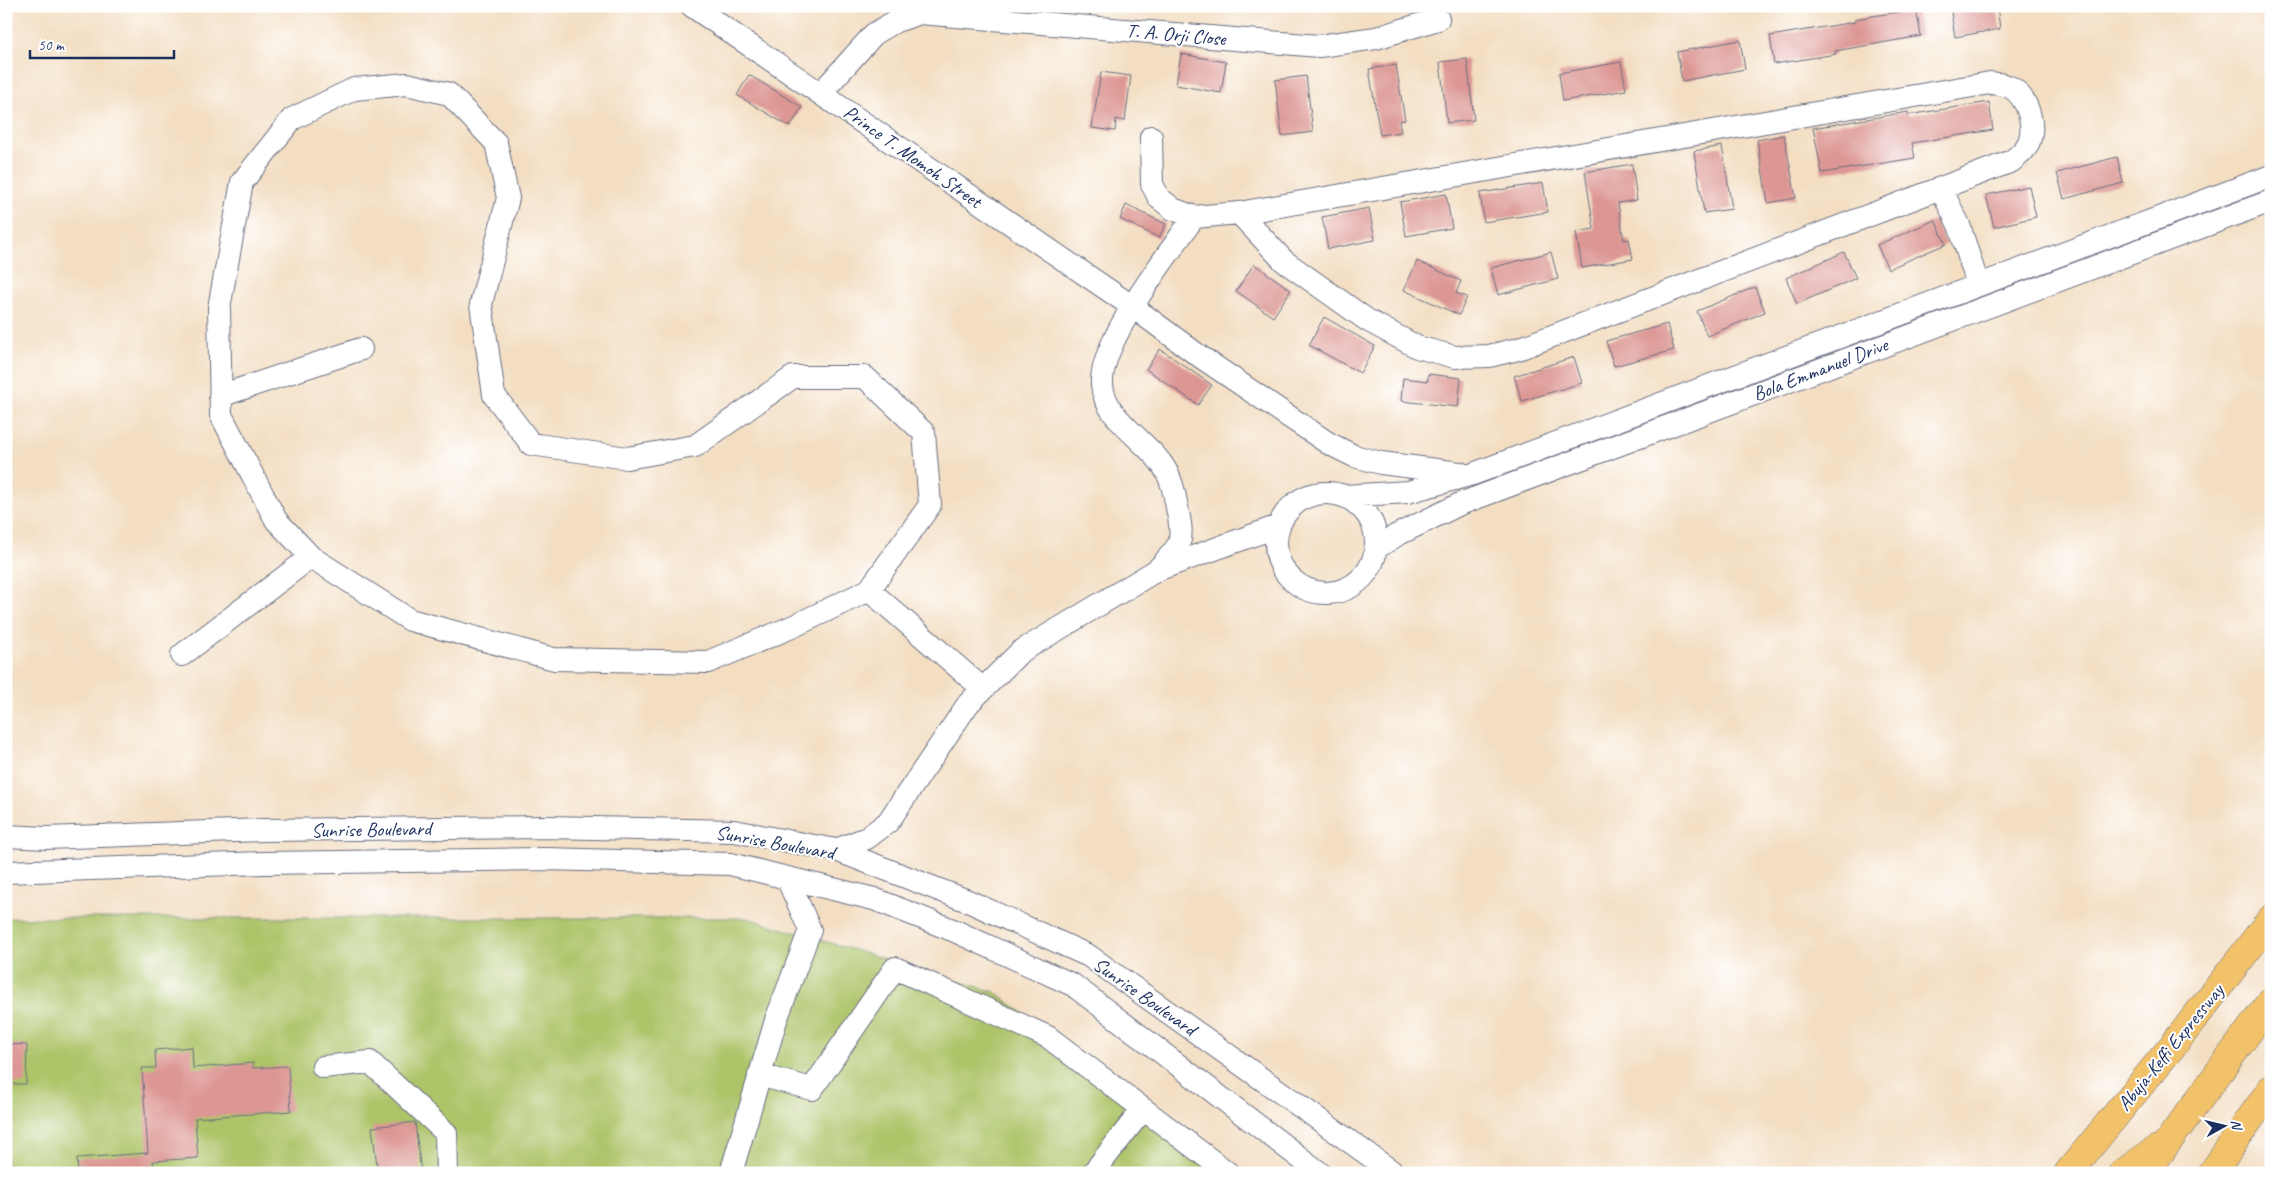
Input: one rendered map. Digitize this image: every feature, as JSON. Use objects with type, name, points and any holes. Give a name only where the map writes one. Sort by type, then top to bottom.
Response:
[{"type":"highway","name":"Abuja-Keffi Expressway","points":[[2068,1173],[2179,1038],[2271,919]]},
{"type":"highway","points":[[2145,1173],[2271,1001]]},
{"type":"highway","points":[[2212,1173],[2223,1162],[2271,1089]]},
{"type":"highway","points":[[2123,1173],[2168,1140]]},
{"type":"street","name":"Prince T. Momoh Street","points":[[692,6],[1133,307],[1196,353],[1328,443],[1354,456],[1381,463],[1474,474]]},
{"type":"street","name":"T. A. Orji Close","points":[[821,93],[874,34],[896,21],[920,13],[1319,46],[1376,38],[1438,19]]},
{"type":"street","points":[[1151,137],[1152,184],[1159,198],[1173,209],[1194,217],[1239,213],[1990,83],[2010,87],[2023,99],[2031,116],[2029,141],[2025,150],[2012,161],[1518,349],[1489,356],[1455,357],[1417,348],[1367,320],[1284,261],[1239,213]]},
{"type":"street","points":[[407,84],[449,94],[496,142],[508,198],[481,304],[494,395],[531,444],[626,458],[695,446],[793,377],[865,377],[924,433],[930,505],[869,590],[794,626],[708,662],[554,659],[410,620],[311,557],[276,520],[221,415],[220,396],[219,308],[242,182],[292,119],[354,88],[407,84]]},
{"type":"street","name":"Bola Emmanuel Drive","points":[[1344,496],[1408,492],[1474,474],[2271,176]]},
{"type":"street","points":[[1941,189],[1959,225],[1978,285]]},
{"type":"street","name":"Bola Emmanuel Drive","points":[[1376,549],[1397,535],[1460,504],[2271,201]]},
{"type":"street","points":[[1157,570],[1179,542],[1180,522],[1174,490],[1162,463],[1118,418],[1106,399],[1102,385],[1103,366],[1110,348],[1133,307],[1194,217]]},
{"type":"street","points":[[220,396],[361,349]]},
{"type":"street","points":[[1329,493],[1344,496],[1358,505],[1369,517],[1375,532],[1376,549],[1371,566],[1361,580],[1347,589],[1330,594],[1313,592],[1298,585],[1285,573],[1278,558],[1275,542],[1278,526],[1286,512],[1298,501],[1312,494],[1329,493]]},
{"type":"street","points":[[836,850],[867,838],[888,822],[968,704],[1020,652],[1157,570],[1278,526]]},
{"type":"street","points":[[182,655],[311,557]]},
{"type":"street","points":[[869,590],[983,689]]},
{"type":"street","name":"Sunrise Boulevard","points":[[10,834],[46,838],[263,830],[546,826],[734,831],[836,850],[968,901],[1089,956],[1394,1173]]},
{"type":"street","name":"Sunrise Boulevard","points":[[6,872],[264,863],[546,859],[730,864],[874,899],[955,931],[1072,985],[1320,1173]]},
{"type":"street","points":[[730,1173],[776,1020],[810,930],[786,878]]},
{"type":"street","points":[[759,1075],[812,1089],[895,968],[1048,1037],[1228,1173]]},
{"type":"street","points":[[323,1067],[370,1062],[446,1133],[447,1173]]},
{"type":"street","points":[[1093,1173],[1143,1109]]},
{"type":"green space","points":[[6,918],[747,918],[995,992],[1241,1173],[6,1173]]},
{"type":"building","points":[[1950,6],[1997,6],[2000,29],[1955,37]]},
{"type":"building","points":[[1916,9],[1921,36],[1835,51],[1836,54],[1774,64],[1770,36],[1855,22],[1855,19]]},
{"type":"building","points":[[1740,40],[1745,69],[1682,81],[1677,52]]},
{"type":"building","points":[[1181,54],[1226,62],[1221,93],[1176,85]]},
{"type":"building","points":[[1467,59],[1474,120],[1447,123],[1440,62]]},
{"type":"building","points":[[1621,62],[1626,90],[1563,101],[1559,73]]},
{"type":"building","points":[[1396,65],[1405,120],[1399,121],[1401,132],[1380,135],[1369,69]]},
{"type":"building","points":[[1101,72],[1131,76],[1125,121],[1116,119],[1115,131],[1092,128]]},
{"type":"building","points":[[749,75],[802,107],[790,127],[737,95]]},
{"type":"building","points":[[1306,76],[1313,132],[1282,136],[1275,80]]},
{"type":"building","points":[[1989,102],[1993,130],[1912,143],[1915,158],[1822,173],[1813,128],[1908,112],[1908,115]]},
{"type":"building","points":[[1784,135],[1796,198],[1768,203],[1757,140]]},
{"type":"building","points":[[1722,146],[1732,209],[1704,213],[1694,151]]},
{"type":"building","points":[[2117,157],[2123,183],[2064,199],[2057,173]]},
{"type":"building","points":[[1632,164],[1637,200],[1618,203],[1624,240],[1629,239],[1633,259],[1582,268],[1576,232],[1594,229],[1585,172]]},
{"type":"building","points":[[1543,183],[1548,212],[1484,222],[1480,193]]},
{"type":"building","points":[[2029,186],[2036,217],[1994,227],[1986,195]]},
{"type":"building","points":[[1446,194],[1452,228],[1406,236],[1400,202]]},
{"type":"building","points":[[1126,205],[1166,224],[1159,238],[1120,219]]},
{"type":"building","points":[[1369,208],[1375,240],[1328,249],[1322,217]]},
{"type":"building","points":[[1935,220],[1946,244],[1888,269],[1877,245]]},
{"type":"building","points":[[1551,252],[1558,279],[1498,295],[1491,268]]},
{"type":"building","points":[[1844,252],[1856,278],[1797,304],[1786,278]]},
{"type":"building","points":[[1417,261],[1461,281],[1456,293],[1467,297],[1459,315],[1404,290]]},
{"type":"building","points":[[1254,264],[1291,290],[1273,317],[1236,291]]},
{"type":"building","points":[[1755,287],[1765,312],[1707,336],[1697,311]]},
{"type":"building","points":[[1324,317],[1375,346],[1360,373],[1309,345]]},
{"type":"building","points":[[1667,324],[1674,350],[1614,366],[1606,341]]},
{"type":"building","points":[[1160,349],[1212,385],[1198,405],[1146,369]]},
{"type":"building","points":[[1574,357],[1582,383],[1522,401],[1514,376]]},
{"type":"building","points":[[1428,374],[1461,378],[1458,407],[1401,401],[1403,378],[1428,381]]},
{"type":"building","points":[[6,1044],[27,1045],[26,1084],[6,1084]]},
{"type":"building","points":[[192,1047],[193,1068],[253,1063],[253,1068],[288,1066],[291,1111],[195,1118],[198,1158],[153,1161],[154,1173],[78,1173],[77,1158],[148,1153],[142,1068],[156,1068],[155,1050]]},
{"type":"building","points":[[415,1122],[421,1173],[378,1173],[372,1127]]}]
